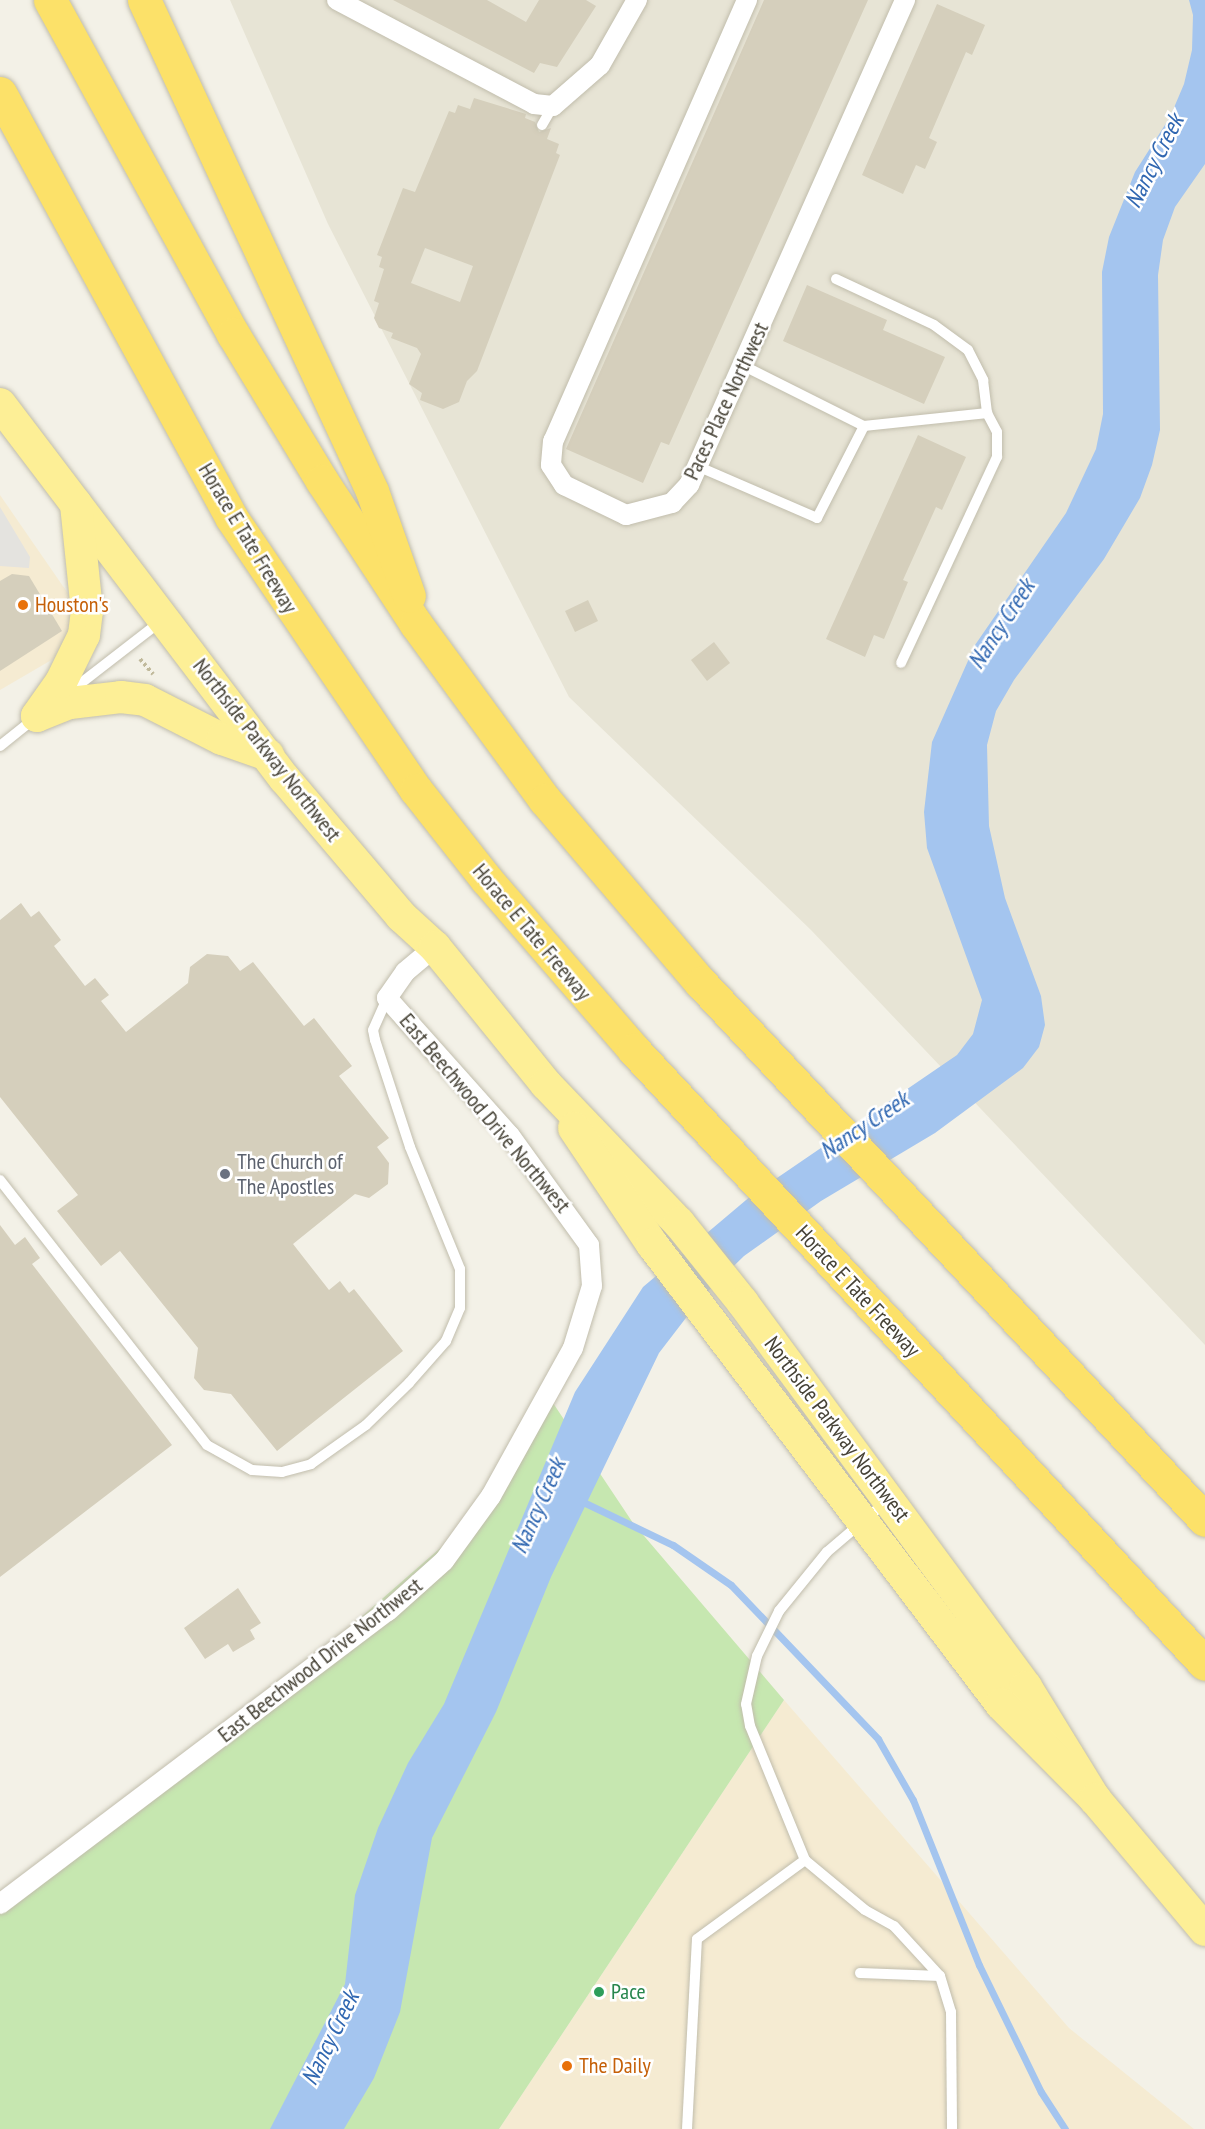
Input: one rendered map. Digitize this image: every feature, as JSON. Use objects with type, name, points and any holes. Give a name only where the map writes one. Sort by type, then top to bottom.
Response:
[{"type":"highway","points":[[50,0],[233,334],[416,624],[545,800],[701,983],[786,1070],[977,1279],[1205,1520]]},
{"type":"highway","points":[[144,0],[372,491],[397,550],[416,624]]},
{"type":"highway","name":"Horace E Tate Freeway","points":[[0,93],[231,517],[316,648],[416,790],[486,879],[711,1134],[1205,1664]]},
{"type":"main road","name":"Northside Parkway Northwest","points":[[0,404],[268,755],[401,916],[435,947],[546,1084],[679,1223],[743,1304],[890,1499],[1026,1687],[1095,1799]]},
{"type":"main road","points":[[37,716],[61,682],[84,635],[87,611],[76,504]]},
{"type":"main road","points":[[37,716],[80,702],[121,697],[145,700],[222,739],[268,755]]},
{"type":"main road","name":"Northside Parkway Northwest","points":[[546,1084],[652,1244],[1001,1704],[1095,1799],[1205,1930]]},
{"type":"street","points":[[337,0],[534,104],[553,106],[600,65],[637,0]]},
{"type":"street","name":"Paces Place Northwest","points":[[747,0],[551,452],[551,465],[564,485],[626,515],[672,503],[688,485],[905,0]]},
{"type":"street","name":"East Beechwood Drive Northwest","points":[[0,1904],[388,1611],[444,1561],[491,1496],[573,1348],[593,1276],[590,1245],[578,1224],[510,1136],[387,998],[405,972],[435,947]]},
{"type":"lane","points":[[542,125],[553,106]]},
{"type":"lane","points":[[836,279],[934,325],[968,350],[982,380],[987,413],[997,432],[997,457],[901,663]]},
{"type":"lane","points":[[742,365],[864,426],[987,413]]},
{"type":"lane","points":[[697,466],[817,518],[864,426]]},
{"type":"lane","points":[[0,746],[164,619]]},
{"type":"lane","points":[[0,1180],[194,1431],[221,1455],[252,1470],[300,1469],[384,1410],[455,1327],[460,1269],[410,1147],[375,1040],[373,1030],[387,998]]},
{"type":"lane","points":[[890,1499],[862,1519],[827,1552],[779,1611],[765,1633],[750,1679],[746,1704],[750,1726],[805,1860],[866,1910],[894,1926],[940,1976],[951,2012],[952,2129]]},
{"type":"lane","points":[[687,2129],[697,1940],[805,1860]]},
{"type":"lane","points":[[860,1973],[940,1976]]},
{"type":"shaded area","points":[[230,0],[1205,0],[1205,1345],[811,930],[569,697],[328,224]]},
{"type":"shaded area","points":[[0,495],[96,634],[0,690]]},
{"type":"shaded area","points":[[0,507],[30,557],[29,568],[0,566]]},
{"type":"shaded area","points":[[784,1700],[1069,2028],[1194,2129],[499,2129]]},
{"type":"green space","points":[[551,1400],[633,1523],[784,1700],[499,2129],[0,2129],[0,1895],[343,1633],[477,1516]]},
{"type":"water","name":"Nancy Creek","points":[[1189,0],[1205,0],[1205,164],[1175,207],[1163,240],[1158,275],[1160,430],[1152,465],[1140,498],[1104,559],[1014,680],[996,711],[987,745],[989,826],[1005,898],[1041,996],[1045,1025],[1039,1047],[1023,1068],[935,1133],[821,1201],[744,1256],[702,1297],[659,1353],[551,1577],[496,1712],[432,1838],[400,2012],[374,2078],[344,2129],[270,2129],[345,1984],[355,1895],[378,1828],[408,1763],[444,1704],[575,1392],[643,1287],[752,1195],[957,1055],[973,1034],[982,1000],[927,848],[924,812],[932,742],[975,645],[1066,513],[1096,449],[1103,414],[1102,272],[1109,237],[1135,172],[1170,117],[1184,84],[1192,50],[1193,15]]},
{"type":"building","points":[[393,0],[487,0],[526,22],[539,0],[586,0],[596,6],[557,67],[540,63],[534,73]]},
{"type":"building","points":[[764,0],[868,0],[669,445],[661,442],[643,483],[566,449]]},
{"type":"building","points":[[937,4],[985,25],[972,55],[966,52],[929,138],[937,142],[925,169],[916,165],[903,194],[862,175]]},
{"type":"building","points":[[474,98],[526,114],[525,118],[535,122],[539,132],[551,128],[547,139],[559,144],[556,153],[560,155],[477,371],[467,381],[459,402],[443,409],[420,400],[422,393],[409,384],[421,354],[417,348],[391,338],[393,333],[379,328],[374,318],[379,303],[374,301],[384,269],[379,267],[382,257],[377,255],[403,188],[415,192],[449,111],[455,113],[458,105],[470,109]],"holes":[[[425,248],[473,266],[460,302],[411,283]]]},
{"type":"building","points":[[807,285],[887,320],[883,330],[945,357],[924,404],[783,341]]},
{"type":"building","points":[[918,435],[966,457],[942,510],[936,507],[903,580],[908,582],[884,639],[874,635],[865,657],[826,639]]},
{"type":"building","name":"Houston's","points":[[12,574],[29,576],[62,631],[0,671],[0,581]]},
{"type":"building","points":[[588,600],[598,621],[575,632],[565,611]]},
{"type":"building","points":[[714,642],[730,663],[707,681],[691,660]]},
{"type":"building","name":"The Church of The Apostles","points":[[21,903],[31,917],[39,911],[61,940],[54,946],[85,986],[95,978],[109,995],[101,1001],[126,1032],[188,983],[190,967],[207,954],[228,956],[240,971],[253,962],[304,1026],[314,1018],[352,1066],[339,1076],[389,1138],[377,1147],[389,1163],[388,1184],[369,1198],[355,1194],[293,1244],[329,1290],[340,1281],[349,1293],[354,1289],[403,1351],[277,1451],[231,1394],[204,1390],[194,1378],[198,1348],[120,1251],[101,1266],[57,1211],[78,1195],[0,1097],[0,920]]},
{"type":"building","points":[[0,1225],[15,1245],[25,1237],[40,1258],[32,1264],[172,1445],[0,1577]]},
{"type":"building","points":[[238,1588],[261,1623],[250,1630],[255,1639],[233,1652],[228,1644],[205,1659],[184,1628]]},
{"type":"waterway","points":[[581,1501],[673,1545],[731,1585],[878,1739],[913,1800],[979,1965],[1041,2092],[1065,2129]]},
{"type":"place","name":"Houston's","points":[[23,605]]},
{"type":"place","name":"The Church of The Apostles","points":[[225,1174]]},
{"type":"place","name":"Pace","points":[[599,1992]]},
{"type":"place","name":"The Daily","points":[[567,2066]]}]
